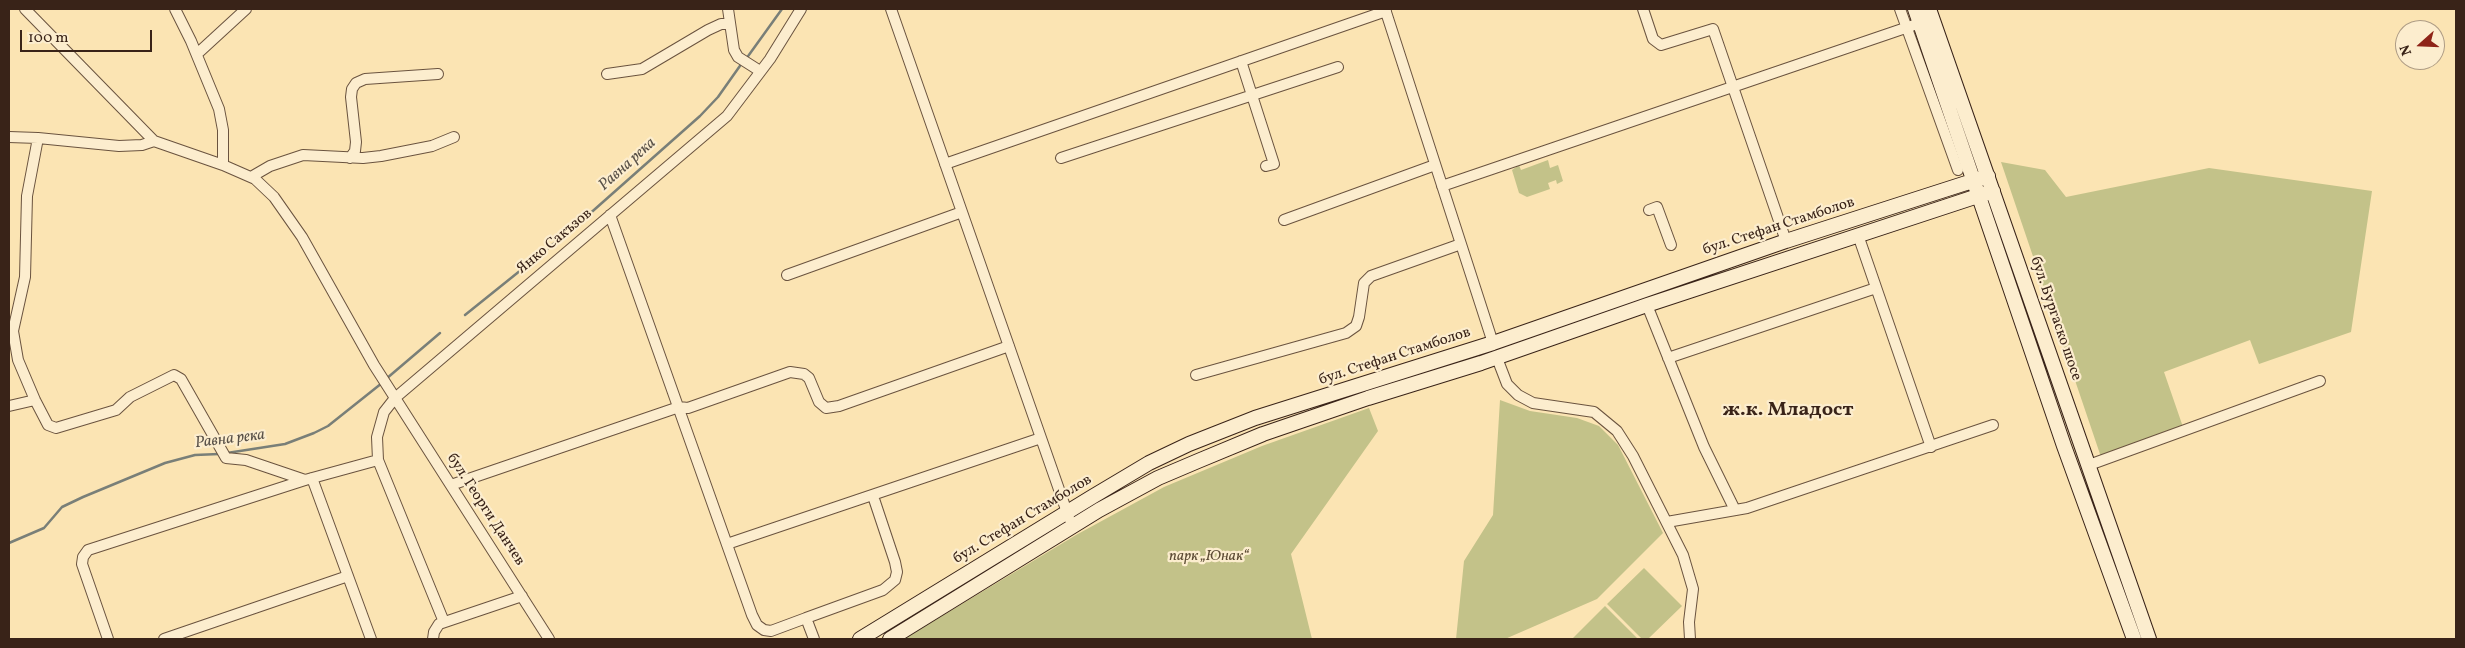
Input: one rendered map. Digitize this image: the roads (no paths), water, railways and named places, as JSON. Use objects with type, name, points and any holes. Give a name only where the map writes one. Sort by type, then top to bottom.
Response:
[{"type":"main road","name":"бул. Бургаско шосе","points":[[1915,9],[1913,26],[1981,178]]},
{"type":"main road","name":"бул. Бургаско шосе","points":[[1929,9],[2066,453],[2134,639]]},
{"type":"main road","name":"бул. Стефан Стамболов","points":[[860,639],[1148,463],[1188,444],[1255,418],[1493,343],[1786,241],[1981,178]]},
{"type":"main road","name":"бул. Бургаско шосе","points":[[1986,193],[2089,465],[2149,639]]},
{"type":"main road","name":"бул. Стефан Стамболов","points":[[890,639],[1072,526],[1158,478],[1263,434],[1497,358],[1647,305],[1986,193]]},
{"type":"main road","points":[[1493,343],[1497,358]]},
{"type":"street","points":[[9,137],[119,146],[142,145],[154,141],[25,9]]},
{"type":"street","points":[[175,9],[220,108],[223,130],[223,165]]},
{"type":"street","points":[[197,54],[246,9]]},
{"type":"street","points":[[728,9],[734,50],[742,59],[756,68]]},
{"type":"street","name":"Янко Сакъзов","points":[[378,460],[377,437],[380,425],[384,412],[395,398],[727,116],[748,90],[756,68],[801,9]]},
{"type":"street","points":[[891,9],[1072,526]]},
{"type":"street","points":[[1643,9],[1653,39],[1660,45],[1713,29],[1786,241]]},
{"type":"street","points":[[1900,9],[1913,26],[1958,170]]},
{"type":"street","points":[[946,164],[1386,10],[1493,343]]},
{"type":"street","points":[[607,74],[642,70],[708,30],[721,24],[730,24]]},
{"type":"street","points":[[1442,186],[1913,26]]},
{"type":"street","points":[[1241,61],[1274,164],[1266,166]]},
{"type":"street","points":[[1062,158],[1338,67]]},
{"type":"street","points":[[350,158],[356,142],[351,97],[352,89],[356,83],[366,79],[438,74]]},
{"type":"street","points":[[252,177],[270,166],[303,155],[350,158],[381,156],[432,146],[454,137]]},
{"type":"street","points":[[38,138],[27,196],[25,277],[13,332],[18,360],[34,400],[48,425],[56,428],[116,410],[130,397],[174,375],[181,379],[226,458],[246,460],[308,479]]},
{"type":"street","name":"бул. Георги Данчев","points":[[154,141],[223,165],[252,177],[266,187],[302,237],[374,365],[549,639]]},
{"type":"street","points":[[1284,220],[1435,165]]},
{"type":"street","points":[[1649,210],[1657,207],[1671,245]]},
{"type":"street","points":[[787,275],[962,212]]},
{"type":"street","points":[[610,215],[757,625],[764,630],[771,631],[883,590],[895,580],[897,572],[895,562],[873,496]]},
{"type":"street","points":[[1858,236],[1931,446]]},
{"type":"street","points":[[1196,376],[1346,333],[1356,326],[1364,283],[1371,276],[1461,244]]},
{"type":"street","points":[[1668,358],[1876,288]]},
{"type":"street","points":[[1647,305],[1704,447],[1735,510]]},
{"type":"street","points":[[451,485],[678,407],[688,408],[790,372],[797,372],[809,378],[819,402],[826,408],[839,406],[1009,346]]},
{"type":"street","points":[[1497,358],[1507,384],[1518,395],[1533,403],[1594,412],[1606,420],[1617,432],[1633,456],[1667,522],[1691,579],[1690,639]]},
{"type":"street","points":[[2089,465],[2320,381]]},
{"type":"street","points":[[9,406],[34,400]]},
{"type":"street","points":[[1667,522],[1735,510],[1993,425]]},
{"type":"street","points":[[727,544],[1041,438]]},
{"type":"street","points":[[108,639],[82,564],[83,557],[88,550],[308,479],[378,460],[444,622]]},
{"type":"street","points":[[308,479],[348,576],[371,639]]},
{"type":"street","points":[[164,639],[348,576]]},
{"type":"street","points":[[433,639],[436,628],[444,622],[522,596]]},
{"type":"street","points":[[806,618],[814,639]]},
{"type":"waterway","name":"Равна река","points":[[746,59],[782,9]]},
{"type":"waterway","name":"Равна река","points":[[465,315],[577,225],[700,116],[718,97],[742,63]]},
{"type":"waterway","name":"Равна река","points":[[386,379],[440,333]]},
{"type":"waterway","name":"Равна река","points":[[227,453],[285,444],[314,433],[328,426],[382,383]]},
{"type":"waterway","name":"Равна река","points":[[9,543],[44,528],[62,507],[83,497],[165,463],[195,455],[219,454]]},
{"type":"district","name":"ж.к. Младост","points":[[1788,411]]},
{"type":"park label","name":"парк „Юнак“","points":[[1209,557]]}]
